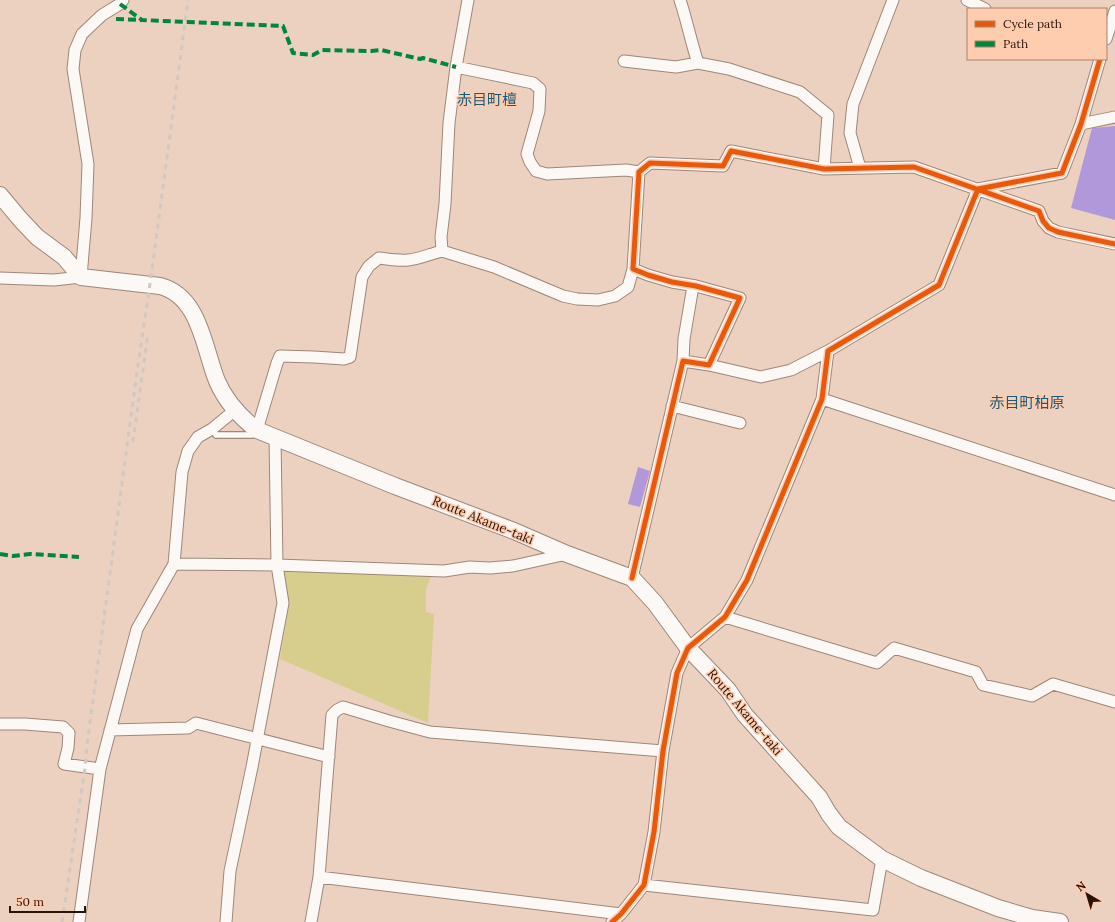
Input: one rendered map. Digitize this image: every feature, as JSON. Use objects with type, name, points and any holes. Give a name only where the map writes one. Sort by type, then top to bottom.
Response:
[{"type":"main road","points":[[0,195],[24,224],[37,237],[64,257],[81,277]]},
{"type":"main road","name":"Route Akame-taki","points":[[81,277],[160,286],[166,288],[182,299],[196,318],[218,382],[235,410],[258,430],[395,486],[632,578],[655,603],[688,648],[728,690],[745,716],[819,797],[839,827],[882,859],[921,878],[998,908],[1032,918],[1060,922]]},
{"type":"street","points":[[0,278],[54,280],[81,277],[86,218],[88,164],[72,70],[75,50],[82,34],[102,15],[120,4],[123,0]]},
{"type":"street","points":[[442,251],[449,123],[456,66],[468,0]]},
{"type":"street","points":[[680,0],[698,63]]},
{"type":"street","points":[[860,168],[850,133],[852,104],[893,0]]},
{"type":"street","points":[[967,0],[983,8]]},
{"type":"street","points":[[1107,35],[1115,12]]},
{"type":"street","points":[[978,189],[1062,173],[1081,124],[1100,60]]},
{"type":"street","points":[[624,61],[676,67],[698,63],[729,69],[800,92],[828,115],[824,169]]},
{"type":"street","points":[[456,66],[533,83],[540,89],[539,111],[527,154],[536,171],[547,174],[626,170],[639,172]]},
{"type":"street","points":[[1081,124],[1115,117]]},
{"type":"street","points":[[258,430],[280,356],[344,359],[350,357],[362,277],[369,266],[379,258],[408,260],[442,251],[494,267],[563,296],[577,299],[598,300],[615,296],[628,287],[633,269],[639,172],[650,162],[723,166],[731,151],[824,169],[914,167],[1039,211],[1043,221],[1049,228],[1058,232],[1115,244]]},
{"type":"street","points":[[683,361],[710,365],[761,377],[792,370],[828,351],[939,285],[978,189]]},
{"type":"street","points":[[633,269],[672,282],[740,298],[710,365]]},
{"type":"street","points":[[632,578],[683,361],[684,338],[693,286]]},
{"type":"street","points":[[612,922],[621,914],[644,885],[654,832],[663,751],[677,673],[688,648],[725,617],[747,580],[822,399],[828,351]]},
{"type":"street","points":[[822,399],[1115,495]]},
{"type":"street","points":[[672,406],[740,423]]},
{"type":"street","points":[[79,922],[100,769],[137,628],[174,564],[182,472],[188,451],[198,437],[212,429],[235,410]]},
{"type":"street","points":[[226,922],[230,871],[257,739],[282,603],[277,565],[274,437]]},
{"type":"street","points":[[174,564],[277,565],[444,571],[470,567],[490,568],[513,566],[567,554]]},
{"type":"street","points":[[725,617],[878,663],[894,648],[976,672],[983,685],[1032,696],[1053,684],[1115,702]]},
{"type":"street","points":[[312,922],[319,877],[332,715],[343,707],[430,732],[663,751]]},
{"type":"street","points":[[110,730],[188,728],[196,723],[329,757]]},
{"type":"street","points":[[0,724],[63,727],[69,733],[68,748],[64,764],[100,769]]},
{"type":"street","points":[[644,885],[873,910],[882,859]]},
{"type":"street","points":[[319,877],[621,914]]},
{"type":"lane","points":[[212,429],[216,435],[252,435],[258,430]]},
{"type":"shaded area","points":[[1115,126],[1115,220],[1071,208],[1092,128]]},
{"type":"shaded area","points":[[638,467],[650,471],[640,507],[628,504]]},
{"type":"shaded area","points":[[284,568],[432,574],[426,589],[426,612],[434,614],[428,723],[280,659],[289,605]]},
{"type":"railway","points":[[62,922],[85,768],[188,0]]},
{"type":"railway","points":[[133,442],[148,333]]},
{"type":"marked path","points":[[120,4],[142,20],[283,26],[293,53],[313,55],[322,50],[381,50],[420,59],[423,58],[456,67]]},
{"type":"marked path","points":[[116,19],[142,20]]},
{"type":"marked path","points":[[0,554],[13,556],[30,554],[79,557]]},
{"type":"cycle path","points":[[612,922],[621,914],[644,885],[654,832],[663,751],[677,673],[688,648],[725,617],[747,580],[822,399],[828,351],[939,285],[978,189],[1062,173],[1081,124],[1100,60]]},
{"type":"cycle path","points":[[632,578],[683,361],[709,365],[740,298],[696,286],[672,282],[633,269],[639,172],[650,163],[723,166],[731,151],[824,169],[914,167],[1039,211],[1043,221],[1049,228],[1058,232],[1115,244]]},
{"type":"district","name":"赤目町檀","points":[[487,99]]},
{"type":"district","name":"赤目町柏原","points":[[1027,402]]}]
